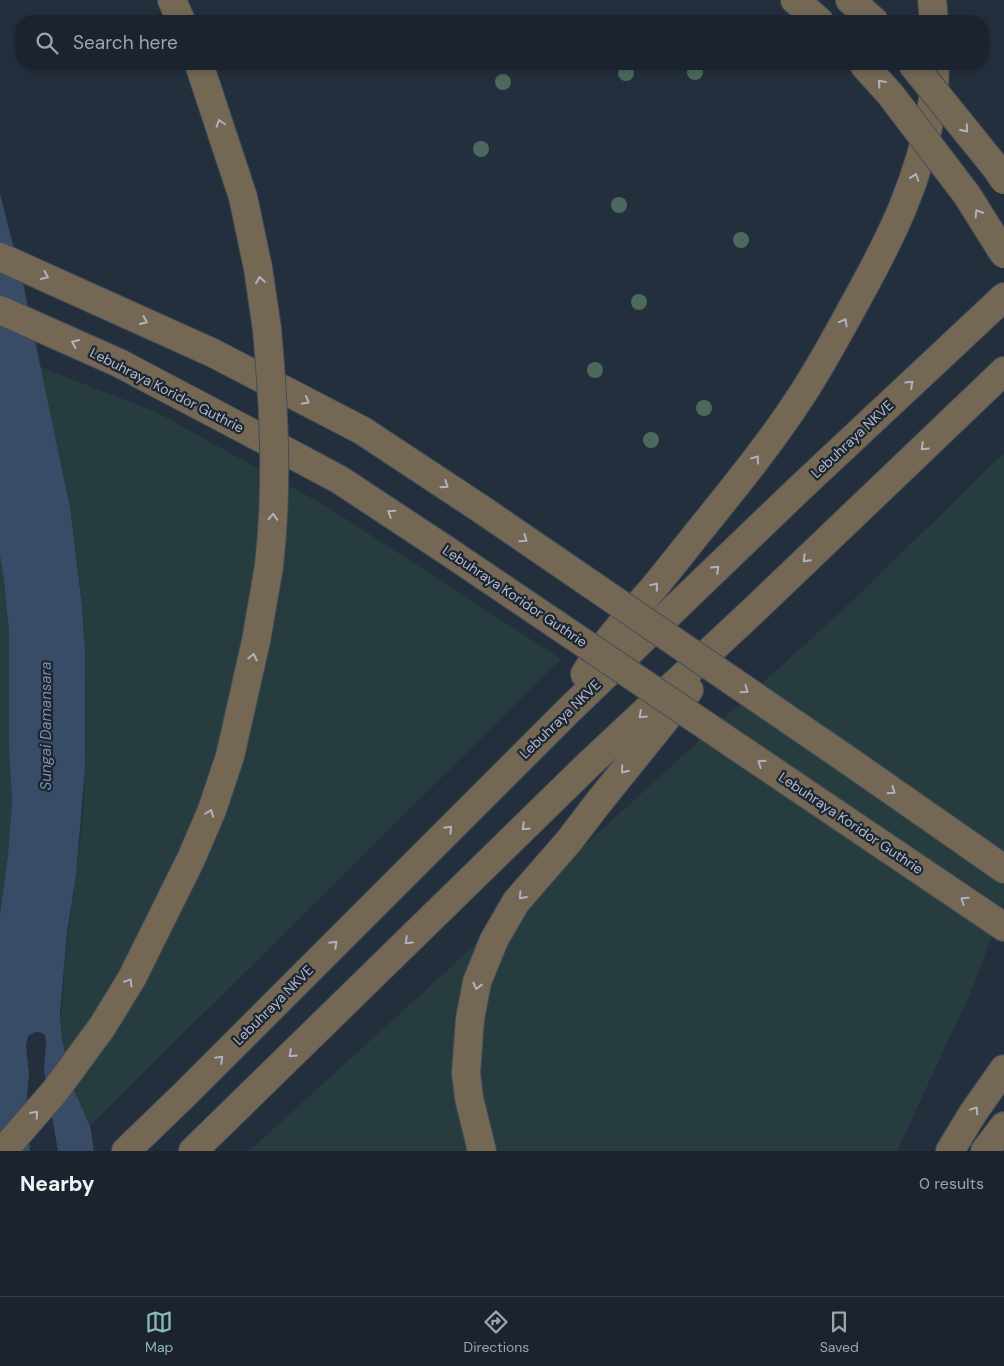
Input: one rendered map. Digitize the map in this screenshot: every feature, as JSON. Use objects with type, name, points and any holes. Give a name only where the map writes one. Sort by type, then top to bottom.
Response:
[{"type":"highway","points":[[172,0],[179,15]]},
{"type":"highway","points":[[795,0],[812,15]]},
{"type":"highway","points":[[850,0],[867,15]]},
{"type":"highway","points":[[932,0],[933,15]]},
{"type":"highway","points":[[3,1151],[55,1091],[102,1027],[132,978],[192,859],[212,810],[230,756],[256,641],[268,566],[275,490],[273,395],[267,328],[258,268],[243,197],[201,70]]},
{"type":"highway","points":[[868,70],[890,94],[967,195],[1004,254]]},
{"type":"highway","points":[[917,70],[1004,180]]},
{"type":"highway","points":[[568,711],[586,672],[615,632],[728,495],[804,393],[883,252],[901,215],[916,176],[924,147],[933,104],[935,70]]},
{"type":"highway","points":[[0,256],[213,353],[363,431],[484,511],[1004,869]]},
{"type":"highway","name":"Lebuhraya NKVE","points":[[126,1151],[568,711],[799,489],[1004,297]]},
{"type":"highway","name":"Lebuhraya Koridor Guthrie","points":[[0,310],[119,363],[340,480],[1004,927]]},
{"type":"highway","points":[[193,1151],[588,765],[754,610],[1004,371]]},
{"type":"highway","points":[[958,413],[1004,378]]},
{"type":"highway","points":[[482,1151],[469,1098],[466,1073],[470,1019],[477,982],[494,940],[516,902],[569,841],[754,610]]},
{"type":"highway","points":[[950,1151],[973,1113],[1003,1070]]},
{"type":"highway","points":[[985,1151],[1004,1126]]},
{"type":"green space","points":[[40,367],[154,411],[326,506],[561,659],[90,1126],[69,1072],[62,1038],[61,1022],[66,950],[80,844],[84,791],[86,705],[83,626],[75,546],[59,456]]},
{"type":"green space","points":[[1004,453],[1004,902],[974,985],[897,1151],[249,1151],[848,605]]},
{"type":"green space","points":[[0,555],[9,631],[9,746],[12,802],[8,855],[0,916]]},
{"type":"water","name":"Sungai Damansara","points":[[0,194],[24,288],[70,508],[82,606],[85,655],[85,767],[76,875],[67,932],[60,1013],[62,1039],[72,1085],[90,1126],[94,1151],[58,1151],[44,1070],[45,1035],[38,1032],[28,1036],[26,1045],[29,1074],[26,1107],[30,1151],[0,1151],[0,916],[8,855],[12,802],[9,746],[9,631],[0,555]]}]
